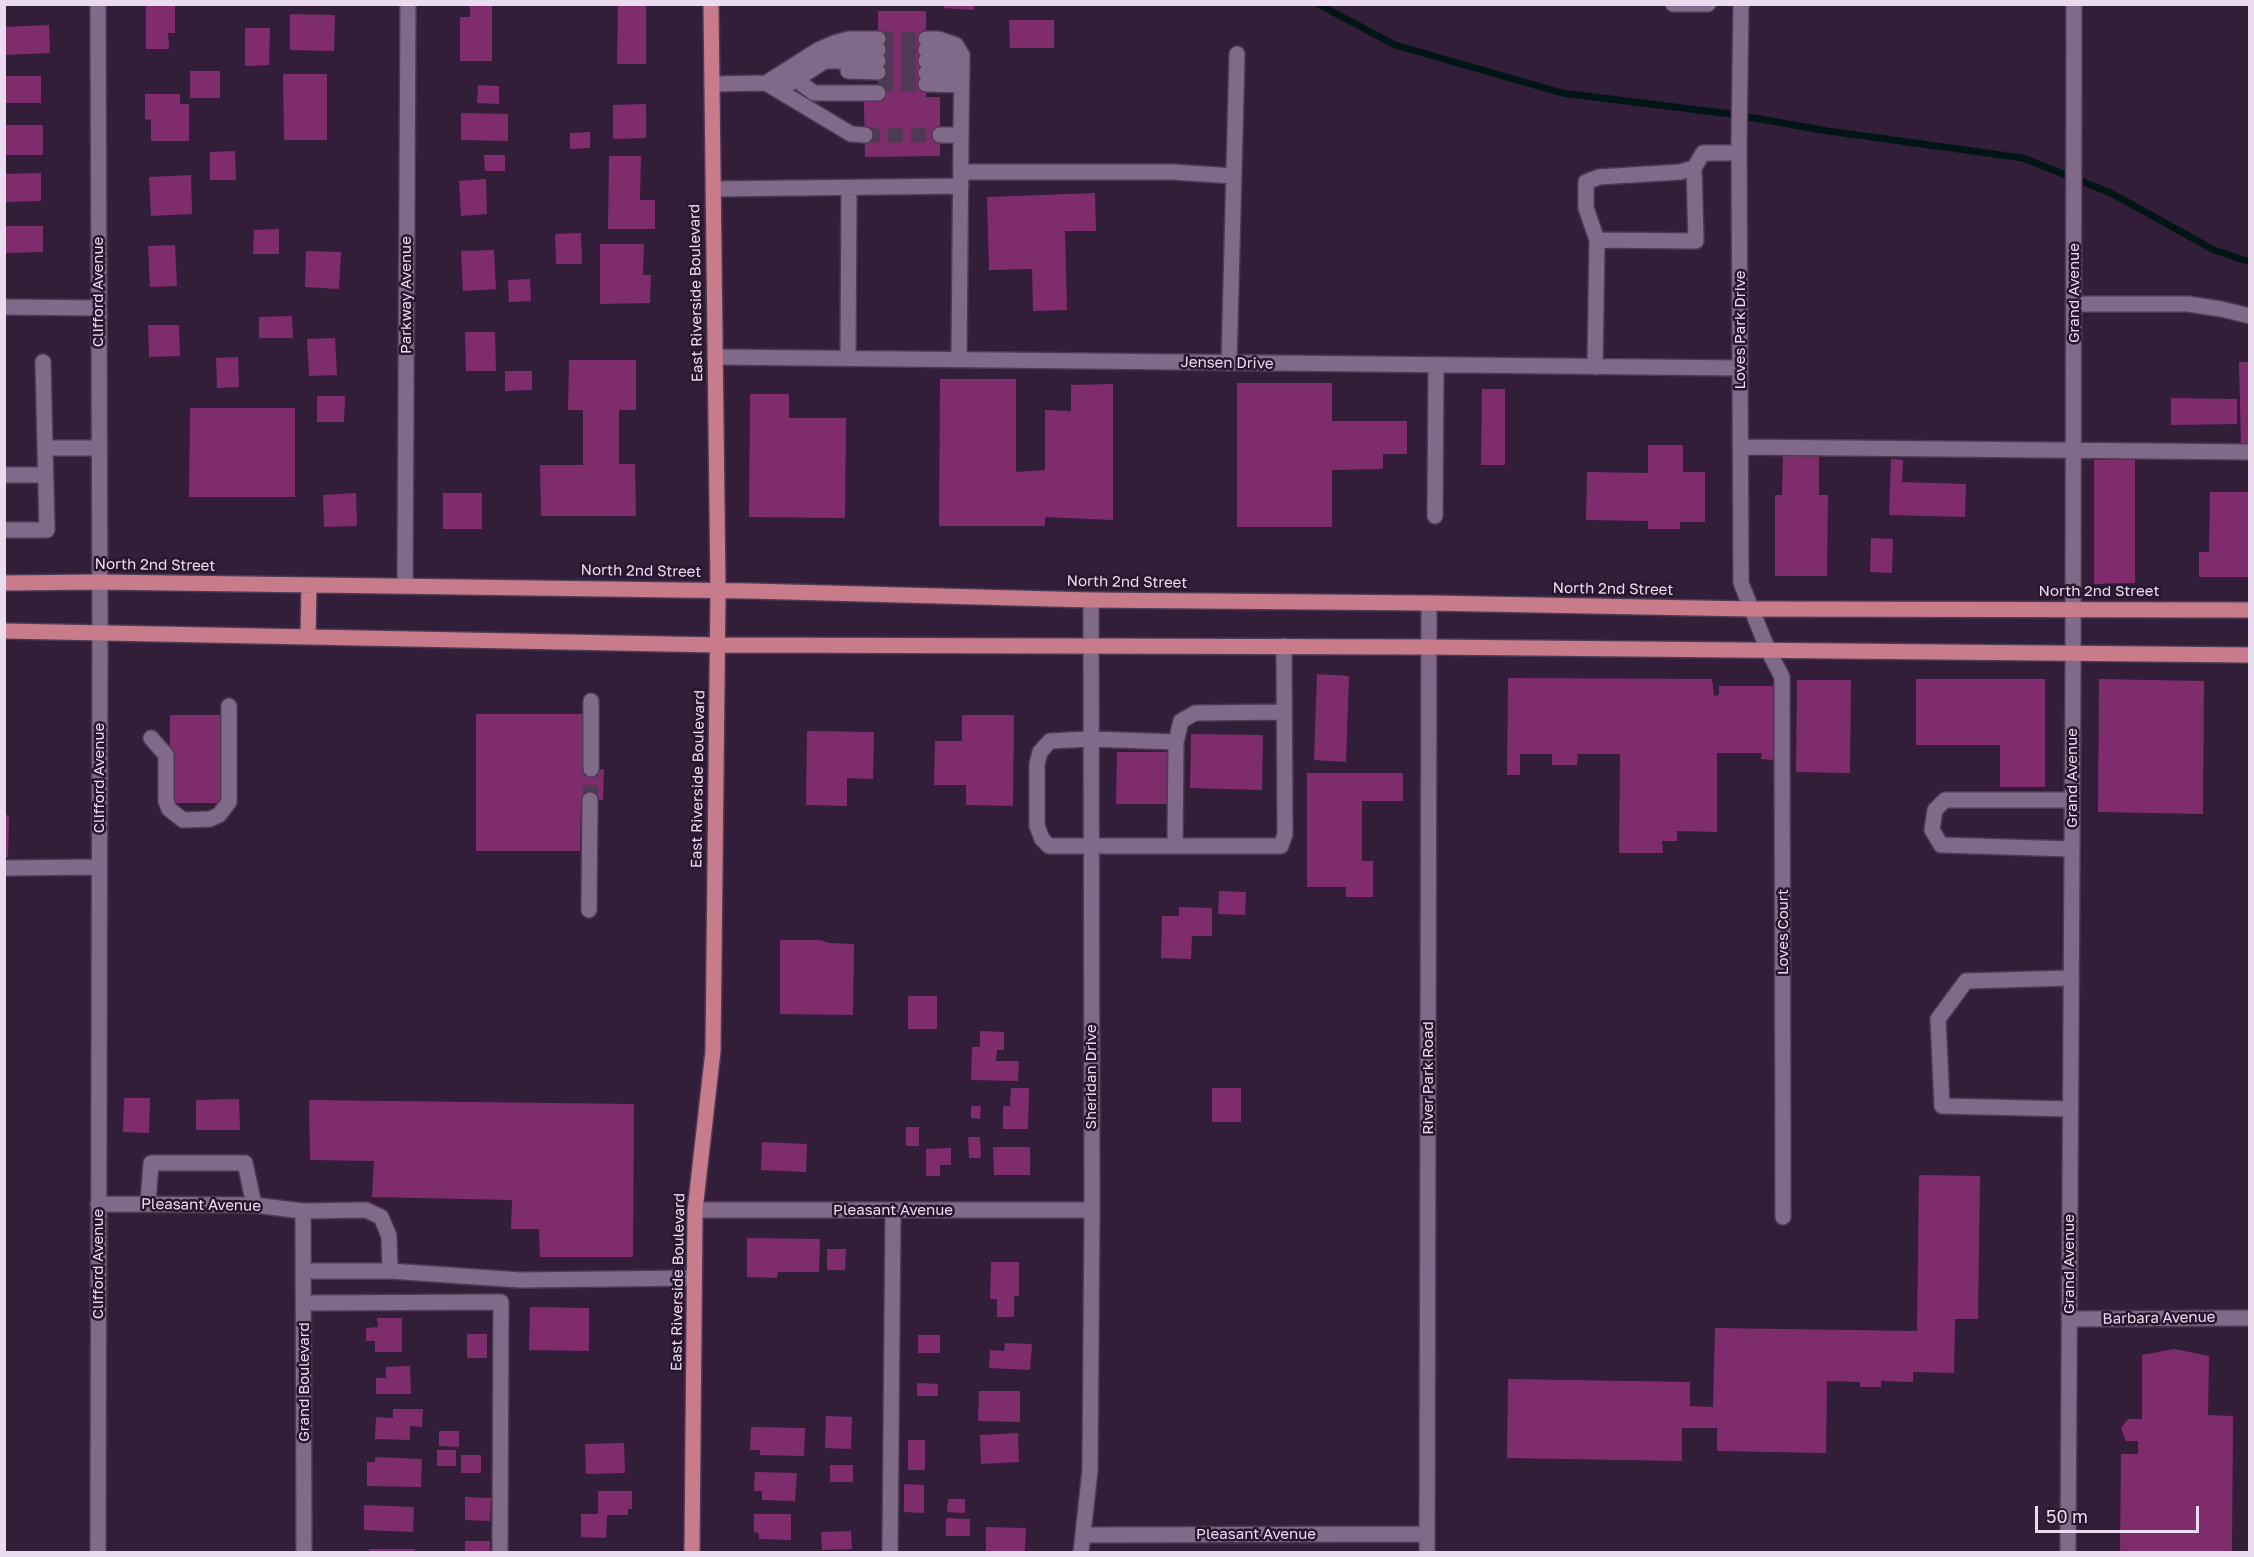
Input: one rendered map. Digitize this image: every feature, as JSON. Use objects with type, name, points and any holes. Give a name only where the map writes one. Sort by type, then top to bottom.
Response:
[{"type":"main road","name":"East Riverside Boulevard","points":[[692,1552],[695,1210],[713,1051],[718,590],[711,4]]},
{"type":"main road","name":"North 2nd Street","points":[[4,584],[99,582],[718,590],[1091,600],[1751,609],[2250,610]]},
{"type":"main road","points":[[308,636],[309,585]]},
{"type":"main road","points":[[4,631],[717,645],[1284,646],[2250,655]]},
{"type":"street","name":"Clifford Avenue","points":[[98,4],[100,632],[98,1552]]},
{"type":"street","name":"Parkway Avenue","points":[[405,586],[408,4]]},
{"type":"street","points":[[1673,4],[1708,4]]},
{"type":"street","name":"Loves Park Drive","points":[[1741,4],[1739,86],[1741,583],[1768,650]]},
{"type":"street","name":"Grand Avenue","points":[[2068,1552],[2074,4]]},
{"type":"street","points":[[784,83],[819,50],[849,39],[878,66]]},
{"type":"street","points":[[958,360],[962,75],[956,45],[939,39],[926,67],[962,75]]},
{"type":"street","points":[[1229,363],[1237,54]]},
{"type":"street","points":[[784,83],[825,61],[878,66]]},
{"type":"street","points":[[712,84],[784,83],[878,66]]},
{"type":"street","points":[[784,83],[851,134],[865,135]]},
{"type":"street","points":[[940,135],[961,135]]},
{"type":"street","points":[[1597,240],[1696,241],[1694,168],[1703,153],[1739,148]]},
{"type":"street","points":[[1595,366],[1597,240],[1586,208],[1586,182],[1599,177],[1680,172],[1694,168]]},
{"type":"street","points":[[713,189],[849,188],[961,179],[1173,172],[1234,176]]},
{"type":"street","points":[[848,358],[849,188]]},
{"type":"street","points":[[2074,304],[2188,304],[2250,316]]},
{"type":"street","points":[[4,307],[99,308]]},
{"type":"street","name":"Jensen Drive","points":[[715,357],[1740,368]]},
{"type":"street","points":[[4,530],[47,530],[43,362]]},
{"type":"street","points":[[1434,516],[1436,365]]},
{"type":"street","points":[[1740,447],[2250,452]]},
{"type":"street","points":[[45,448],[99,448]]},
{"type":"street","points":[[4,475],[45,475]]},
{"type":"street","name":"Sheridan Drive","points":[[1081,1552],[1090,1470],[1091,600]]},
{"type":"street","name":"River Park Road","points":[[1427,1552],[1429,603]]},
{"type":"street","points":[[1176,742],[1091,739],[1050,741],[1040,752],[1037,764],[1037,826],[1042,840],[1049,846],[1281,846],[1285,834],[1284,646]]},
{"type":"street","name":"Loves Court","points":[[1768,650],[1782,677],[1783,1217]]},
{"type":"street","points":[[591,701],[591,770]]},
{"type":"street","points":[[151,738],[166,755],[166,801],[170,809],[183,820],[210,819],[219,815],[229,802],[229,706]]},
{"type":"street","points":[[1174,846],[1176,742],[1181,721],[1195,713],[1283,712]]},
{"type":"street","points":[[590,800],[590,910]]},
{"type":"street","points":[[2072,800],[1945,800],[1935,810],[1932,830],[1941,845],[2072,849]]},
{"type":"street","points":[[4,868],[99,867]]},
{"type":"street","points":[[2070,1109],[1942,1106],[1938,1018],[1966,981],[2071,978]]},
{"type":"street","points":[[148,1203],[151,1163],[245,1163],[254,1205]]},
{"type":"street","name":"Pleasant Avenue","points":[[98,1204],[254,1205],[303,1211],[366,1210],[381,1217],[389,1236],[390,1271]]},
{"type":"street","name":"Pleasant Avenue","points":[[695,1210],[1092,1210]]},
{"type":"street","points":[[890,1552],[892,1210]]},
{"type":"street","name":"Grand Boulevard","points":[[303,1211],[304,1552]]},
{"type":"street","points":[[304,1271],[390,1271],[520,1280],[694,1278]]},
{"type":"street","points":[[304,1303],[501,1302],[500,1552]]},
{"type":"street","name":"Barbara Avenue","points":[[2069,1319],[2250,1318]]},
{"type":"street","name":"Pleasant Avenue","points":[[1084,1535],[1427,1534]]},
{"type":"building","points":[[146,4],[175,4],[175,33],[168,33],[169,49],[146,49]]},
{"type":"building","points":[[470,4],[492,4],[492,61],[460,61],[460,17],[470,17]]},
{"type":"building","points":[[618,4],[646,4],[646,64],[617,64]]},
{"type":"building","points":[[944,4],[974,4],[974,10],[944,8]]},
{"type":"building","points":[[878,11],[926,11],[926,97],[940,97],[940,156],[865,157],[864,102],[878,102]]},
{"type":"building","points":[[290,14],[335,15],[334,51],[290,50]]},
{"type":"building","points":[[1009,20],[1054,20],[1054,48],[1010,48]]},
{"type":"building","points":[[49,25],[50,53],[4,55],[4,27]]},
{"type":"building","points":[[245,28],[270,28],[269,65],[245,66]]},
{"type":"building","points":[[190,71],[220,71],[220,98],[190,98]]},
{"type":"building","points":[[283,74],[327,74],[327,140],[284,140]]},
{"type":"building","points":[[4,76],[41,76],[41,103],[4,103]]},
{"type":"building","points":[[478,85],[499,86],[499,104],[477,103]]},
{"type":"building","points":[[145,94],[180,94],[180,104],[189,104],[189,141],[151,141],[151,120],[145,119]]},
{"type":"building","points":[[646,104],[646,138],[613,139],[613,105]]},
{"type":"building","points":[[461,113],[508,114],[508,141],[461,140]]},
{"type":"building","points":[[4,125],[43,125],[43,155],[4,155]]},
{"type":"building","points":[[590,132],[590,148],[570,149],[570,133]]},
{"type":"building","points":[[235,151],[236,180],[210,180],[210,152]]},
{"type":"building","points":[[484,155],[505,155],[505,171],[485,171]]},
{"type":"building","points":[[609,156],[641,156],[640,200],[655,200],[655,229],[608,229]]},
{"type":"building","points":[[41,173],[41,201],[4,202],[4,174]]},
{"type":"building","points":[[191,175],[192,214],[151,216],[149,177]]},
{"type":"building","points":[[486,179],[487,214],[461,216],[459,181]]},
{"type":"building","points":[[1095,193],[1096,231],[1065,231],[1067,310],[1033,311],[1032,269],[989,270],[987,197]]},
{"type":"building","points":[[4,226],[43,226],[43,252],[4,253]]},
{"type":"building","points":[[279,229],[279,254],[253,254],[254,230]]},
{"type":"building","points":[[581,233],[582,264],[556,264],[555,234]]},
{"type":"building","points":[[600,244],[644,244],[643,275],[651,275],[650,303],[600,304]]},
{"type":"building","points":[[175,245],[177,286],[150,287],[148,246]]},
{"type":"building","points":[[494,250],[496,289],[463,291],[461,251]]},
{"type":"building","points":[[306,251],[341,252],[339,289],[305,287]]},
{"type":"building","points":[[530,279],[531,301],[509,302],[508,280]]},
{"type":"building","points":[[292,316],[293,338],[259,338],[259,317]]},
{"type":"building","points":[[148,325],[179,325],[180,356],[149,357]]},
{"type":"building","points":[[465,332],[495,332],[496,371],[466,371]]},
{"type":"building","points":[[335,338],[337,375],[309,376],[307,339]]},
{"type":"building","points":[[238,357],[239,387],[217,388],[216,358]]},
{"type":"building","points":[[569,360],[636,360],[636,410],[619,410],[619,464],[635,464],[636,516],[541,516],[540,465],[583,465],[583,410],[568,410]]},
{"type":"building","points":[[2239,362],[2250,362],[2250,446],[2241,446]]},
{"type":"building","points":[[505,371],[532,371],[532,390],[505,391]]},
{"type":"building","points":[[940,379],[1016,379],[1016,472],[1045,470],[1045,410],[1071,411],[1071,385],[1113,384],[1113,520],[1045,517],[1045,526],[939,526]]},
{"type":"building","points":[[1237,383],[1332,383],[1332,421],[1407,421],[1407,454],[1383,454],[1383,469],[1332,470],[1332,527],[1237,527]]},
{"type":"building","points":[[1482,389],[1505,389],[1505,465],[1481,465]]},
{"type":"building","points":[[750,394],[789,394],[789,418],[846,418],[845,518],[749,517]]},
{"type":"building","points":[[317,396],[345,396],[344,422],[317,422]]},
{"type":"building","points":[[2171,398],[2237,399],[2237,424],[2171,425]]},
{"type":"building","points":[[190,408],[295,408],[295,497],[189,497]]},
{"type":"building","points":[[1648,445],[1683,445],[1683,472],[1705,472],[1705,522],[1680,522],[1680,529],[1648,529],[1648,521],[1586,520],[1587,472],[1648,473]]},
{"type":"building","points":[[1783,456],[1819,456],[1819,495],[1828,495],[1827,576],[1775,576],[1775,495],[1782,495]]},
{"type":"building","points":[[1891,459],[1903,460],[1902,482],[1966,484],[1965,517],[1889,515]]},
{"type":"building","points":[[2135,459],[2135,583],[2094,584],[2094,460]]},
{"type":"building","points":[[2210,492],[2250,492],[2250,577],[2199,577],[2199,552],[2209,552]]},
{"type":"building","points":[[356,493],[357,526],[324,527],[323,495]]},
{"type":"building","points":[[443,493],[482,493],[482,529],[443,529]]},
{"type":"building","points":[[1871,538],[1893,539],[1892,573],[1870,572]]},
{"type":"building","points":[[1317,674],[1349,676],[1346,762],[1314,760]]},
{"type":"building","points":[[1508,678],[1712,679],[1714,696],[1719,695],[1719,686],[1774,686],[1774,760],[1761,759],[1762,753],[1717,753],[1717,832],[1677,831],[1677,841],[1662,841],[1663,853],[1619,853],[1620,754],[1578,754],[1577,765],[1552,765],[1552,754],[1520,754],[1520,775],[1507,775]]},
{"type":"building","points":[[1916,679],[2045,679],[2045,787],[2000,787],[2000,745],[1916,745]]},
{"type":"building","points":[[2099,679],[2204,681],[2203,814],[2098,812]]},
{"type":"building","points":[[1797,680],[1851,680],[1850,773],[1796,772]]},
{"type":"building","points":[[476,714],[582,714],[583,770],[604,769],[603,800],[581,800],[580,851],[476,851]]},
{"type":"building","points":[[170,715],[222,715],[222,803],[170,803]]},
{"type":"building","points":[[962,715],[1014,715],[1013,806],[966,805],[966,785],[934,785],[935,741],[962,741]]},
{"type":"building","points":[[807,731],[874,732],[873,779],[847,778],[847,806],[806,805]]},
{"type":"building","points":[[1191,734],[1263,735],[1262,790],[1190,788]]},
{"type":"building","points":[[1117,752],[1174,752],[1173,804],[1116,804]]},
{"type":"building","points":[[1307,773],[1403,773],[1403,801],[1362,801],[1362,861],[1373,861],[1373,897],[1346,897],[1346,887],[1307,887]]},
{"type":"building","points":[[4,812],[9,817],[8,857],[4,857]]},
{"type":"building","points":[[1219,891],[1246,892],[1245,915],[1218,914]]},
{"type":"building","points":[[1179,907],[1212,908],[1212,936],[1192,936],[1191,959],[1161,958],[1162,916],[1179,916]]},
{"type":"building","points":[[780,940],[820,940],[829,943],[854,944],[853,1015],[780,1014]]},
{"type":"building","points":[[908,996],[937,996],[937,1029],[908,1029]]},
{"type":"building","points":[[980,1031],[1004,1032],[1004,1050],[997,1050],[996,1061],[1019,1061],[1018,1081],[971,1080],[972,1047],[980,1047]]},
{"type":"building","points":[[1011,1088],[1029,1088],[1028,1129],[1003,1129],[1003,1106],[1010,1106]]},
{"type":"building","points":[[1212,1088],[1241,1088],[1241,1122],[1212,1122]]},
{"type":"building","points":[[124,1098],[150,1098],[149,1133],[123,1132]]},
{"type":"building","points":[[239,1099],[240,1130],[196,1130],[196,1100]]},
{"type":"building","points":[[309,1100],[634,1104],[633,1257],[540,1257],[539,1229],[511,1229],[512,1200],[372,1197],[374,1161],[310,1160]]},
{"type":"building","points":[[971,1106],[981,1106],[980,1119],[971,1118]]},
{"type":"building","points":[[906,1127],[919,1127],[919,1146],[906,1146]]},
{"type":"building","points":[[968,1137],[980,1137],[981,1158],[969,1158]]},
{"type":"building","points":[[762,1142],[807,1144],[806,1172],[761,1170]]},
{"type":"building","points":[[993,1147],[1030,1147],[1030,1175],[994,1175]]},
{"type":"building","points":[[951,1148],[951,1165],[940,1165],[940,1176],[926,1176],[926,1149]]},
{"type":"building","points":[[1919,1175],[1980,1176],[1978,1319],[1955,1319],[1954,1373],[1913,1372],[1913,1382],[1881,1381],[1881,1387],[1860,1387],[1860,1382],[1827,1381],[1826,1453],[1717,1451],[1717,1428],[1682,1428],[1682,1461],[1507,1458],[1508,1379],[1690,1382],[1690,1406],[1713,1407],[1715,1328],[1917,1331]]},
{"type":"building","points":[[747,1238],[820,1239],[819,1272],[778,1272],[777,1278],[747,1277]]},
{"type":"building","points":[[827,1249],[846,1249],[845,1270],[827,1270]]},
{"type":"building","points":[[991,1262],[1019,1262],[1019,1296],[1014,1296],[1014,1317],[997,1317],[997,1299],[990,1299]]},
{"type":"building","points":[[530,1307],[589,1308],[589,1351],[529,1350]]},
{"type":"building","points":[[377,1318],[402,1318],[402,1352],[375,1352],[375,1341],[366,1341],[366,1328],[378,1327]]},
{"type":"building","points":[[467,1334],[487,1334],[487,1358],[467,1358]]},
{"type":"building","points":[[918,1335],[940,1335],[940,1353],[918,1353]]},
{"type":"building","points":[[1005,1343],[1032,1344],[1030,1370],[989,1368],[990,1350],[1004,1351]]},
{"type":"building","points":[[2174,1349],[2209,1356],[2208,1415],[2233,1416],[2232,1552],[2120,1552],[2121,1454],[2138,1454],[2138,1441],[2126,1441],[2121,1428],[2128,1419],[2142,1419],[2142,1355]]},
{"type":"building","points":[[410,1366],[411,1394],[376,1394],[376,1378],[386,1378],[386,1367]]},
{"type":"building","points":[[917,1383],[938,1384],[938,1396],[917,1396]]},
{"type":"building","points":[[979,1391],[1020,1391],[1020,1422],[978,1421]]},
{"type":"building","points":[[393,1409],[423,1409],[422,1427],[410,1426],[410,1440],[375,1439],[376,1417],[393,1418]]},
{"type":"building","points":[[826,1416],[852,1417],[851,1449],[825,1448]]},
{"type":"building","points":[[751,1427],[805,1428],[804,1456],[760,1455],[760,1450],[750,1450]]},
{"type":"building","points":[[439,1431],[459,1431],[459,1447],[439,1446]]},
{"type":"building","points":[[1018,1433],[1019,1462],[981,1464],[980,1435]]},
{"type":"building","points":[[908,1440],[925,1440],[925,1470],[908,1470]]},
{"type":"building","points":[[624,1443],[625,1473],[586,1474],[585,1444]]},
{"type":"building","points":[[437,1450],[456,1450],[456,1466],[437,1466]]},
{"type":"building","points":[[461,1455],[481,1455],[481,1473],[461,1473]]},
{"type":"building","points":[[375,1457],[422,1459],[421,1487],[367,1486],[367,1462],[375,1462]]},
{"type":"building","points":[[830,1465],[853,1465],[853,1482],[830,1482]]},
{"type":"building","points":[[755,1472],[797,1473],[795,1501],[762,1500],[762,1491],[754,1491]]},
{"type":"building","points":[[904,1484],[924,1485],[924,1513],[904,1512]]},
{"type":"building","points":[[598,1491],[632,1491],[632,1509],[628,1509],[628,1515],[607,1515],[606,1538],[581,1537],[581,1514],[598,1514]]},
{"type":"building","points":[[465,1497],[491,1498],[490,1521],[465,1520]]},
{"type":"building","points":[[948,1499],[965,1499],[965,1513],[947,1512]]},
{"type":"building","points":[[364,1505],[414,1507],[413,1532],[364,1530]]},
{"type":"building","points":[[754,1514],[791,1514],[791,1540],[759,1539],[759,1533],[754,1532]]},
{"type":"building","points":[[946,1518],[970,1519],[970,1536],[946,1536]]},
{"type":"building","points":[[986,1527],[1026,1528],[1025,1552],[986,1552]]},
{"type":"building","points":[[851,1531],[852,1549],[822,1550],[821,1532]]},
{"type":"building","points":[[465,1541],[490,1541],[490,1552],[465,1552]]},
{"type":"building","points":[[369,1549],[415,1549],[415,1552],[369,1552]]},
{"type":"waterway","points":[[1318,4],[1395,45],[1562,93],[1731,114],[1828,131],[2023,158],[2111,193],[2214,250],[2250,262]]},
{"type":"tunnel","points":[[878,39],[926,39]]},
{"type":"tunnel","points":[[878,50],[926,50]]},
{"type":"tunnel","points":[[878,61],[926,61]]},
{"type":"tunnel","points":[[878,72],[926,73]]},
{"type":"tunnel","points":[[878,84],[926,84]]},
{"type":"tunnel","points":[[865,135],[940,135]]},
{"type":"tunnel","points":[[590,800],[591,769]]}]
